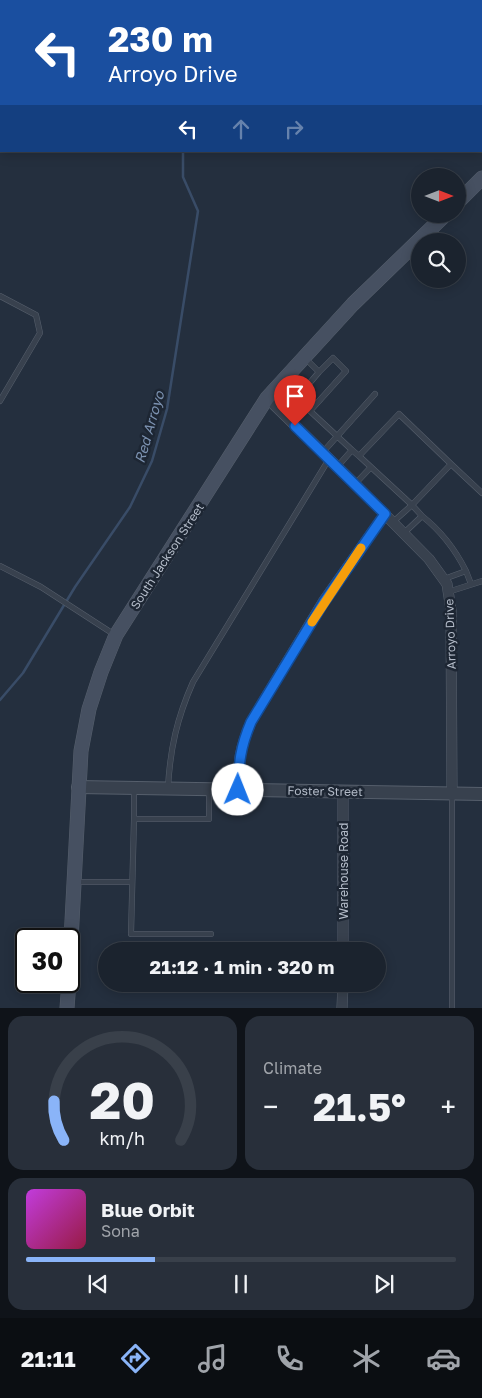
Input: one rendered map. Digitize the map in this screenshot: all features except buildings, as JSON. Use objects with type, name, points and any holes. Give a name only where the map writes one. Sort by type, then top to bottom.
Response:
[{"type":"main road","points":[[466,194],[482,178]]},
{"type":"main road","name":"South Jackson Street","points":[[72,928],[81,751],[89,709],[116,635],[267,398],[353,304],[437,223]]},
{"type":"main road","name":"South Jackson Street","points":[[67,1008],[68,993]]},
{"type":"street","name":"Arroyo Drive","points":[[267,398],[404,533],[429,559],[447,584],[451,610],[452,793]]},
{"type":"street","points":[[238,790],[238,761],[243,740],[251,722],[324,602],[385,514]]},
{"type":"street","name":"Foster Street","points":[[78,787],[482,794]]},
{"type":"street","name":"Warehouse Road","points":[[343,791],[343,942]]},
{"type":"street","points":[[342,992],[342,1008]]},
{"type":"lane","points":[[0,296],[36,315],[40,333],[0,401]]},
{"type":"lane","points":[[304,357],[319,372]]},
{"type":"lane","points":[[310,411],[346,372],[333,358],[297,398],[310,411],[336,436],[412,505],[422,516],[435,526],[460,560],[471,584]]},
{"type":"lane","points":[[168,788],[174,736],[182,708],[193,682],[330,460],[336,436],[375,394]]},
{"type":"lane","points":[[359,456],[399,414],[482,493]]},
{"type":"lane","points":[[330,460],[352,450]]},
{"type":"lane","points":[[393,522],[451,464]]},
{"type":"lane","points":[[355,484],[371,467]]},
{"type":"lane","points":[[404,533],[422,516]]},
{"type":"lane","points":[[0,566],[41,587],[116,635]]},
{"type":"lane","points":[[443,579],[466,571]]},
{"type":"lane","points":[[448,592],[482,580]]},
{"type":"lane","points":[[134,788],[131,934],[211,934]]},
{"type":"lane","points":[[134,819],[209,819],[209,789]]},
{"type":"lane","points":[[452,793],[452,1008]]},
{"type":"lane","points":[[74,882],[132,882]]},
{"type":"waterway","name":"Red Arroyo","points":[[0,700],[23,673],[75,587],[130,507],[152,461],[167,409],[198,211],[183,177],[183,152]]},
{"type":"slow traffic","points":[[312,622],[361,548]]},
{"type":"route","points":[[238,790],[238,761],[243,740],[251,722],[324,602],[385,514],[295,426]]}]
